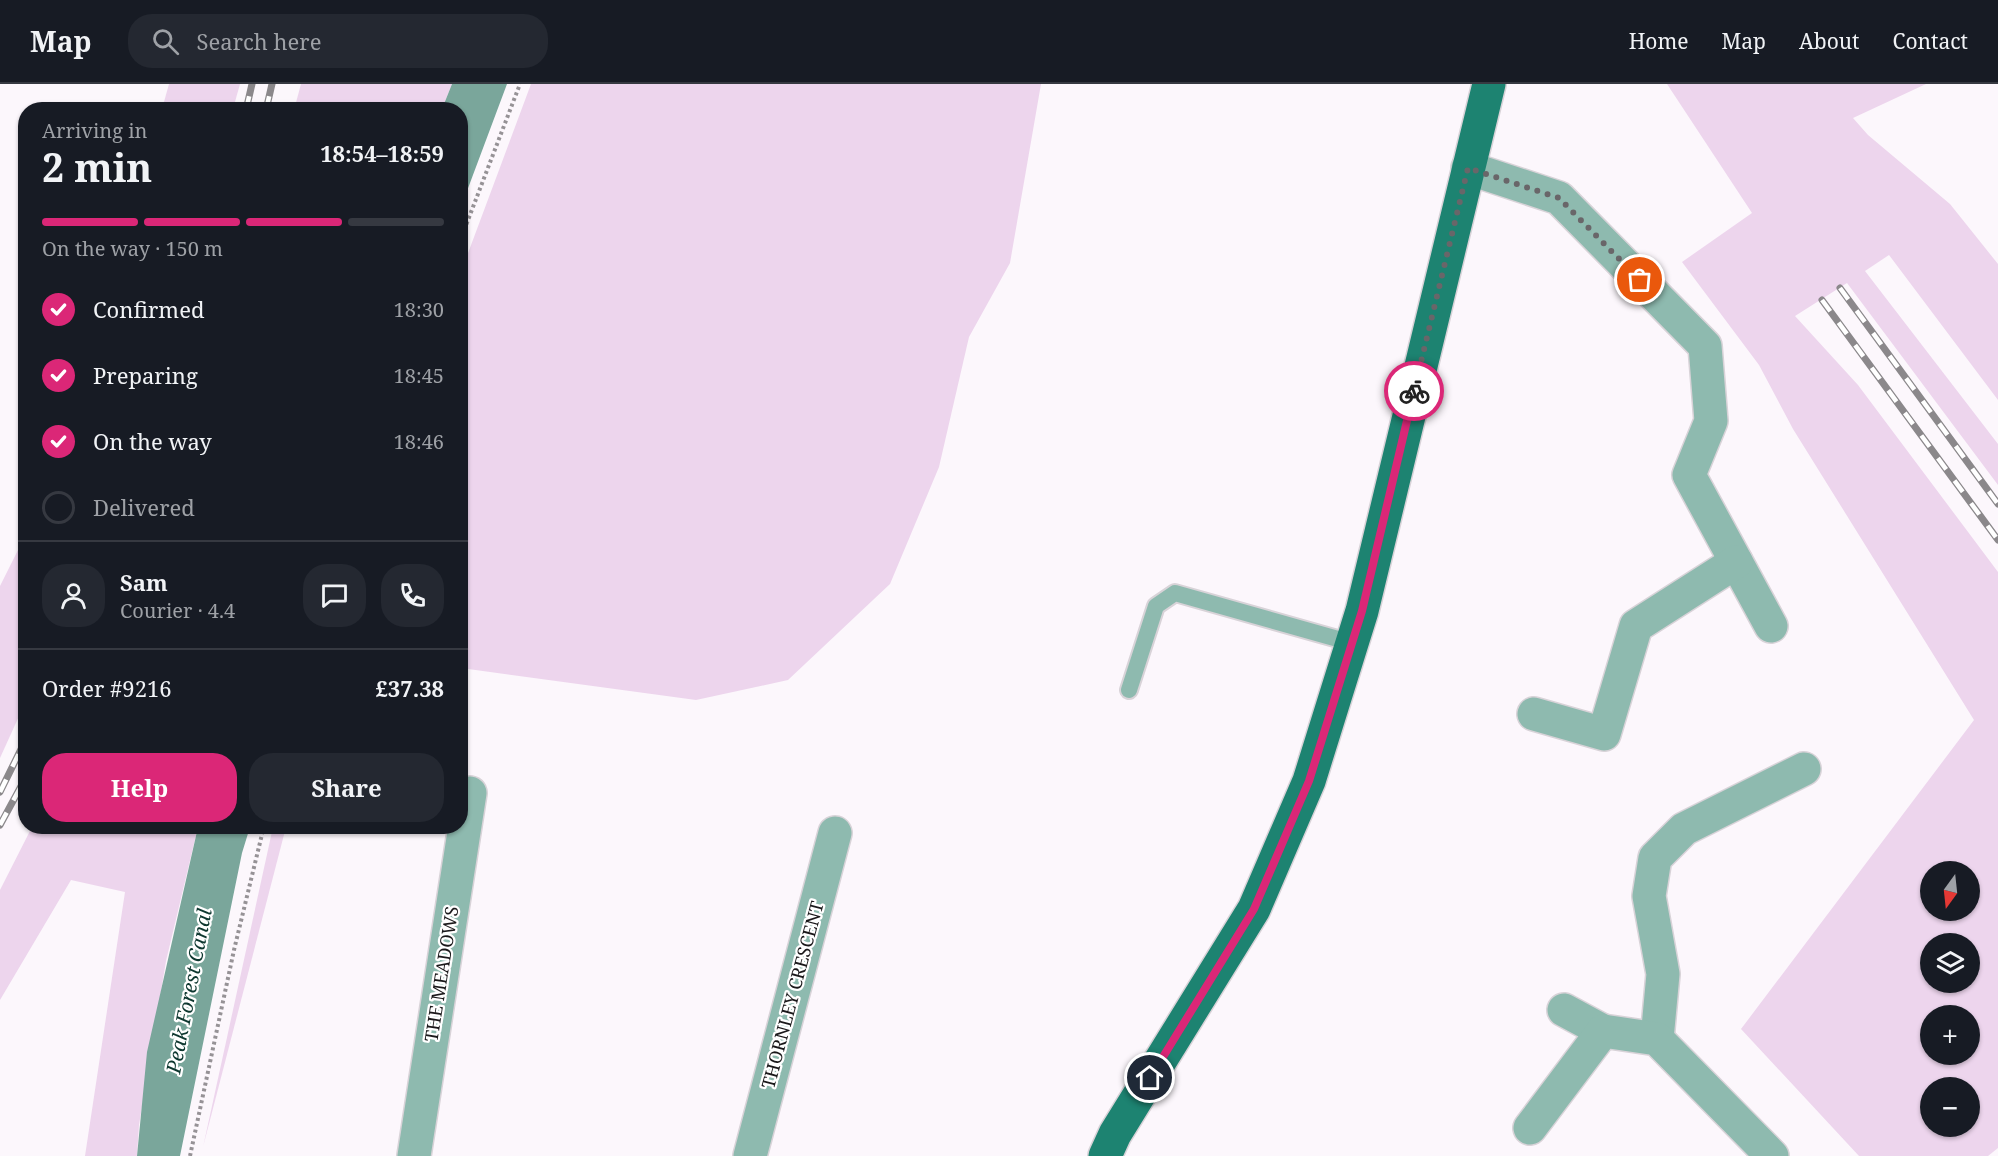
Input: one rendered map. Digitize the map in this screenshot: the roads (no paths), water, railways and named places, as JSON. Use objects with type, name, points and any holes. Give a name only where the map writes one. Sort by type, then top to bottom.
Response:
[{"type":"main road","points":[[1105,1156],[1115,1134],[1254,909],[1309,781],[1352,643],[1489,84]]},
{"type":"street","points":[[1468,168],[1559,198],[1705,346],[1711,421],[1689,475],[1771,626]]},
{"type":"street","points":[[1534,714],[1604,734],[1636,626],[1736,562]]},
{"type":"street","points":[[1657,1039],[1663,974],[1649,896],[1655,858],[1684,829],[1804,769]]},
{"type":"street","name":"THE MEADOWS","points":[[468,806],[470,793]]},
{"type":"street","name":"THORNLEY CRESCENT","points":[[750,1156],[835,833]]},
{"type":"street","name":"THE MEADOWS","points":[[414,1156],[464,834]]},
{"type":"street","points":[[1564,1010],[1603,1031],[1657,1039],[1772,1156]]},
{"type":"street","points":[[1530,1128],[1603,1031]]},
{"type":"lane","points":[[1130,690],[1156,606],[1175,593],[1352,643]]},
{"type":"water","points":[[452,84],[507,84],[468,188],[468,102],[445,102]]},
{"type":"water","name":"Peak Forest Canal","points":[[196,834],[248,834],[242,853],[180,1156],[137,1156],[147,1052]]},
{"type":"railway","points":[[248,102],[252,84]]},
{"type":"railway","points":[[268,102],[272,84]]},
{"type":"railway","points":[[1840,288],[1998,504]]},
{"type":"railway","points":[[1822,300],[1998,540]]},
{"type":"railway","points":[[0,792],[18,755]]},
{"type":"railway","points":[[0,825],[18,792]]}]
